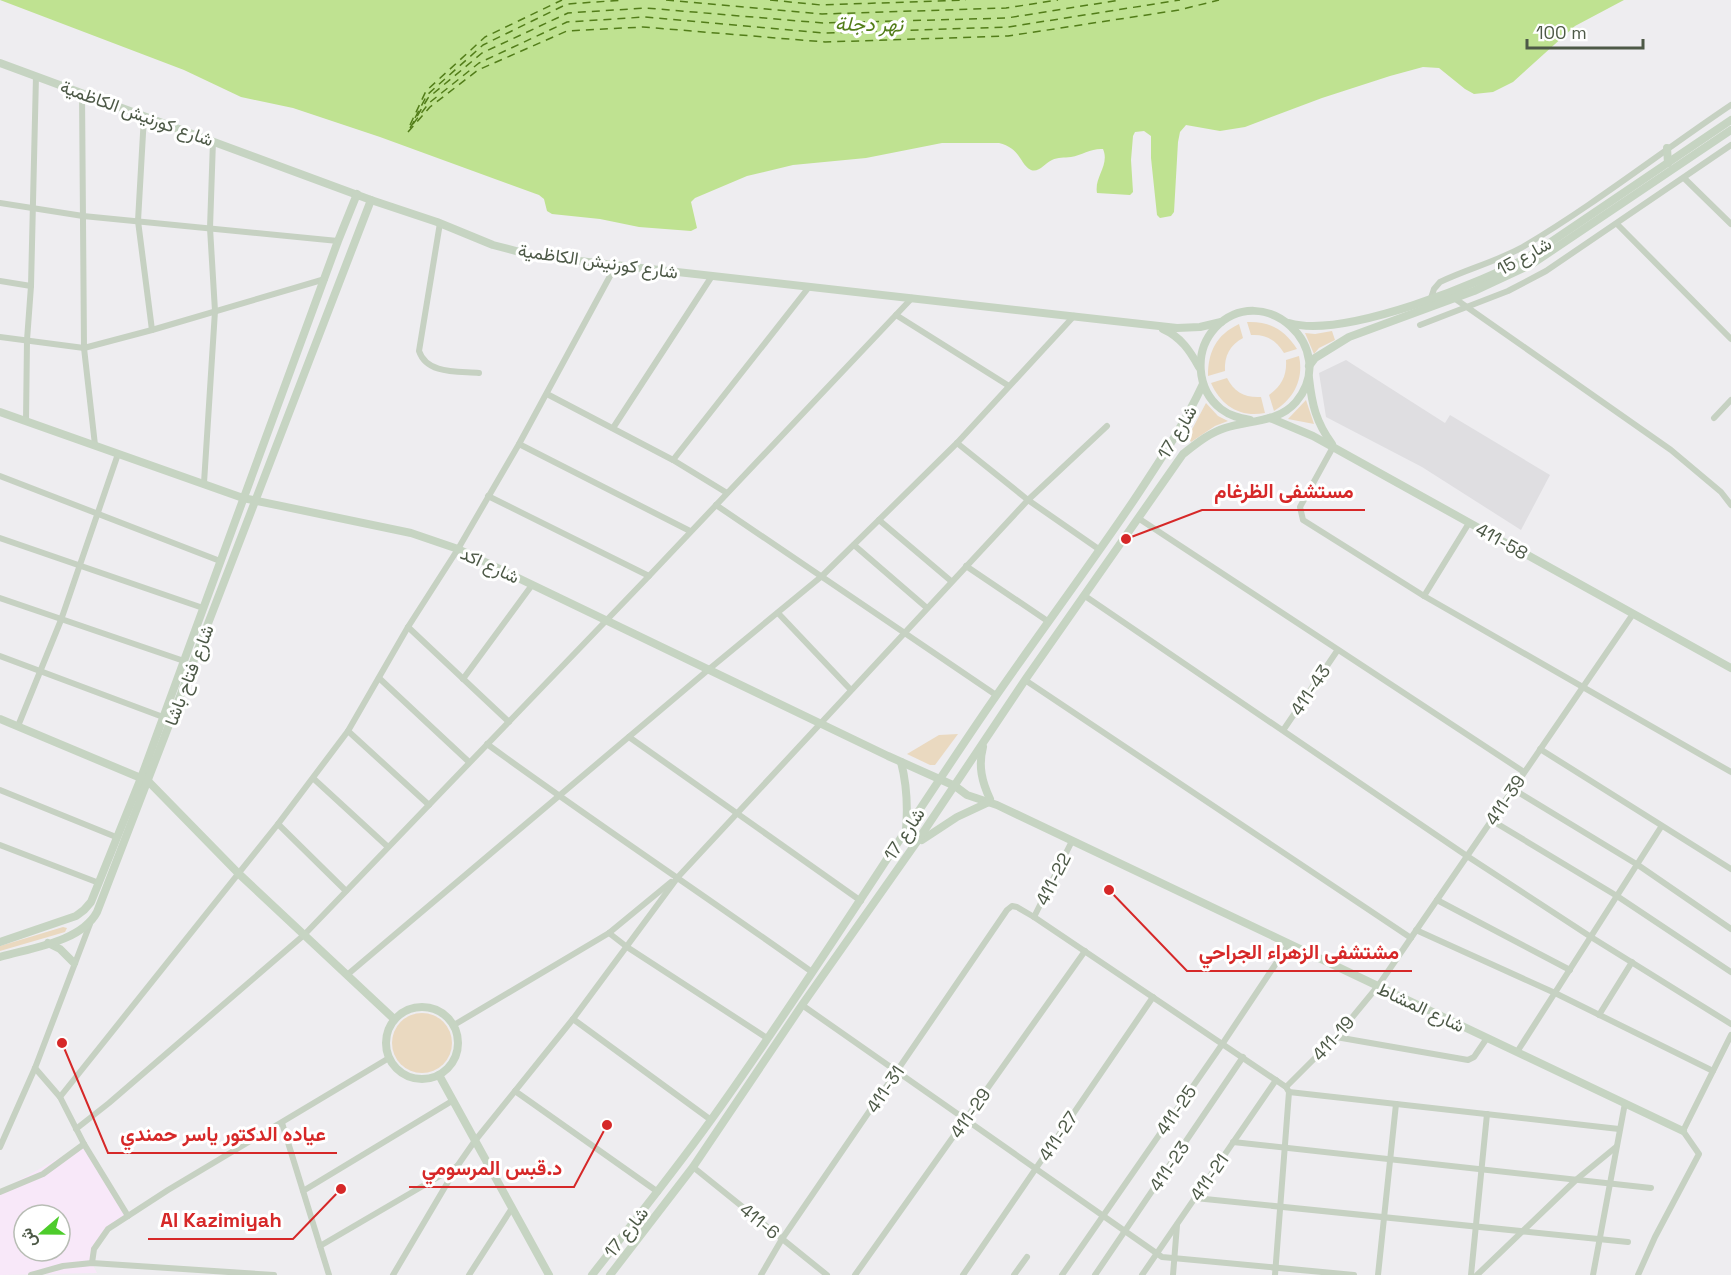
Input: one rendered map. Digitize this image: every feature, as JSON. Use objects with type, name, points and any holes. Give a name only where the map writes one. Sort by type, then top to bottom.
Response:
[{"type":"street","name":"شارع كورنيش الكاظمية","points":[[0,63],[371,200],[493,244],[535,256],[1177,328],[1200,327],[1224,321]]},
{"type":"street","points":[[27,421],[27,340],[31,286],[36,76]]},
{"type":"street","points":[[82,93],[84,348],[95,445]]},
{"type":"street","points":[[1431,298],[1440,282],[1498,259],[1521,247],[1622,182],[1667,148],[1731,105]]},
{"type":"street","points":[[144,116],[138,221],[152,330]]},
{"type":"street","name":"شارع 15","points":[[1289,323],[1308,326],[1345,323],[1431,298],[1498,272],[1521,261],[1731,120]]},
{"type":"street","name":"شارع 15","points":[[1309,366],[1321,354],[1349,337],[1495,283],[1532,264],[1731,130]]},
{"type":"street","points":[[204,483],[215,311],[210,228],[213,141]]},
{"type":"street","points":[[1420,325],[1501,294],[1533,278],[1617,224],[1731,145]]},
{"type":"street","points":[[1667,148],[1668,163]]},
{"type":"street","points":[[1684,178],[1731,224]]},
{"type":"street","name":"شارع فتاح باشا","points":[[0,942],[80,914],[91,902],[116,837],[144,779],[163,717],[357,194]]},
{"type":"street","name":"شارع فتاح باشا","points":[[0,1147],[35,1068],[90,923],[97,912],[144,779],[255,501],[371,200]]},
{"type":"street","points":[[0,203],[83,216],[338,242]]},
{"type":"street","points":[[440,223],[419,351],[426,362],[437,369],[479,373]]},
{"type":"street","points":[[1617,224],[1731,339]]},
{"type":"street","points":[[60,1097],[314,779],[348,731],[519,444],[616,265]]},
{"type":"street","points":[[613,428],[712,276]]},
{"type":"street","points":[[0,337],[84,348],[326,279]]},
{"type":"street","points":[[0,281],[31,286]]},
{"type":"street","points":[[673,460],[809,287]]},
{"type":"street","points":[[76,1130],[304,935],[604,620],[717,505],[912,298]]},
{"type":"street","points":[[1454,298],[1671,450],[1721,492],[1731,505]]},
{"type":"street","points":[[1309,376],[1304,390],[1284,412],[1270,418],[1250,420],[1235,417],[1221,409],[1210,398],[1203,384],[1200,368],[1201,355],[1211,334],[1224,321],[1243,312],[1259,311],[1275,315],[1289,323],[1300,335],[1307,350],[1309,366],[1311,402],[1320,426],[1333,447],[1300,507],[1303,520],[1424,596],[1731,772]]},
{"type":"street","points":[[896,315],[1009,386]]},
{"type":"street","points":[[347,975],[822,576],[957,443],[1074,316]]},
{"type":"street","name":"شارع كورنيش الكاظمية","points":[[1155,325],[1180,340],[1191,351],[1200,368]]},
{"type":"street","name":"شارع 17","points":[[592,1275],[658,1192],[711,1120],[861,901],[996,695],[1100,550],[1185,422],[1203,384]]},
{"type":"street","points":[[547,394],[673,460],[728,493]]},
{"type":"street","points":[[1714,418],[1731,400]]},
{"type":"street","name":"شارع اكد","points":[[0,412],[243,498],[411,533],[458,549],[955,786]]},
{"type":"street","name":"411-58","points":[[1270,418],[1292,426],[1333,447],[1731,668]]},
{"type":"street","name":"شارع 17","points":[[610,1275],[693,1167],[802,1005],[955,786],[1025,680],[1183,454],[1200,440],[1223,428],[1250,420]]},
{"type":"street","points":[[393,1275],[474,1142],[573,1019],[678,877],[850,689],[1028,500],[1107,426]]},
{"type":"street","points":[[957,443],[1028,500],[1100,550]]},
{"type":"street","points":[[519,444],[690,531]]},
{"type":"street","points":[[18,726],[61,620],[118,454]]},
{"type":"street","points":[[0,476],[220,561]]},
{"type":"street","points":[[488,496],[649,576]]},
{"type":"street","points":[[717,505],[996,695]]},
{"type":"street","points":[[1138,518],[1524,772]]},
{"type":"street","points":[[879,520],[951,581]]},
{"type":"street","points":[[1424,596],[1469,523]]},
{"type":"street","points":[[0,538],[203,608]]},
{"type":"street","points":[[854,545],[927,608]]},
{"type":"street","points":[[966,566],[1049,622]]},
{"type":"street","points":[[463,679],[532,585]]},
{"type":"street","points":[[1085,596],[1284,729],[1467,856],[1731,1024]]},
{"type":"street","points":[[0,598],[184,661]]},
{"type":"street","points":[[778,613],[850,689]]},
{"type":"street","name":"411-39","points":[[1378,986],[1633,614]]},
{"type":"street","points":[[408,627],[509,722]]},
{"type":"street","name":"411-43","points":[[1284,729],[1337,651]]},
{"type":"street","points":[[0,656],[163,717]]},
{"type":"street","points":[[379,678],[469,762]]},
{"type":"street","points":[[1025,680],[1410,938]]},
{"type":"street","points":[[0,719],[144,779],[238,873],[394,1019]]},
{"type":"street","points":[[348,731],[429,806]]},
{"type":"street","points":[[629,737],[861,901]]},
{"type":"street","points":[[916,843],[957,817],[991,802],[981,771],[984,742]]},
{"type":"street","points":[[487,744],[812,972]]},
{"type":"street","points":[[1540,749],[1731,869]]},
{"type":"street","points":[[901,762],[907,785],[908,808],[905,831]]},
{"type":"street","points":[[314,779],[388,848]]},
{"type":"street","name":"شارع المشاط","points":[[955,786],[967,795],[991,802],[1683,1131]]},
{"type":"street","points":[[1513,789],[1638,865],[1731,929]]},
{"type":"street","points":[[0,790],[116,837]]},
{"type":"street","points":[[1491,820],[1617,896],[1731,972]]},
{"type":"street","points":[[278,824],[346,891]]},
{"type":"street","points":[[1517,1052],[1661,827]]},
{"type":"street","name":"411-22","points":[[1034,917],[1072,841]]},
{"type":"street","points":[[0,845],[99,883]]},
{"type":"street","points":[[454,1025],[609,933],[678,877]]},
{"type":"street","points":[[1437,900],[1570,970]]},
{"type":"street","name":"411-31","points":[[761,1275],[782,1239],[1012,906],[1034,917]]},
{"type":"street","points":[[1034,917],[1244,1057],[1288,1089],[1396,1104],[1619,1129]]},
{"type":"street","points":[[0,957],[75,934],[90,923]]},
{"type":"street","points":[[1416,930],[1555,993],[1713,1071]]},
{"type":"street","points":[[609,933],[767,1038]]},
{"type":"street","points":[[48,943],[60,949],[74,963]]},
{"type":"street","name":"411-25","points":[[1062,1275],[1289,944]]},
{"type":"street","name":"411-29","points":[[855,1275],[1085,951]]},
{"type":"street","points":[[1599,1015],[1632,962]]},
{"type":"street","name":"411-19","points":[[1288,1089],[1336,1037],[1378,986]]},
{"type":"street","name":"411-27","points":[[963,1275],[1153,998]]},
{"type":"street","points":[[802,1005],[1156,1253],[1174,1259],[1275,1272],[1354,1275]]},
{"type":"street","points":[[425,1006],[437,1009],[454,1025],[457,1034],[457,1053],[447,1070],[439,1075],[420,1079],[410,1077],[401,1073],[389,1058],[386,1038],[394,1019],[403,1011],[425,1006]]},
{"type":"street","points":[[573,1019],[711,1120]]},
{"type":"street","points":[[1638,1275],[1655,1237],[1699,1154],[1683,1131],[1731,1035]]},
{"type":"street","points":[[1336,1037],[1468,1060],[1474,1057],[1487,1038]]},
{"type":"street","name":"411-23","points":[[1095,1275],[1244,1057]]},
{"type":"street","points":[[92,1263],[94,1250],[108,1229],[389,1058]]},
{"type":"street","points":[[35,1068],[60,1097],[76,1130],[128,1216]]},
{"type":"street","points":[[439,1075],[549,1275]]},
{"type":"street","name":"411-21","points":[[1142,1275],[1276,1080]]},
{"type":"street","points":[[1275,1272],[1288,1089]]},
{"type":"street","points":[[515,1091],[658,1192]]},
{"type":"street","points":[[303,1191],[452,1101]]},
{"type":"street","points":[[1593,1275],[1625,1103]]},
{"type":"street","points":[[1378,1275],[1396,1104]]},
{"type":"street","points":[[1471,1275],[1487,1114]]},
{"type":"street","points":[[282,1123],[329,1275]]},
{"type":"street","points":[[1233,1142],[1651,1188]]},
{"type":"street","points":[[0,1192],[43,1174],[84,1144]]},
{"type":"street","points":[[1477,1275],[1577,1179],[1616,1147]]},
{"type":"street","points":[[320,1246],[458,1165]]},
{"type":"street","name":"411-6","points":[[693,1167],[827,1275]]},
{"type":"street","points":[[1195,1198],[1628,1242]]},
{"type":"street","points":[[469,1275],[512,1208]]},
{"type":"street","points":[[1173,1275],[1177,1223]]},
{"type":"street","points":[[1014,1275],[1027,1257]]},
{"type":"street","points":[[30,1275],[63,1266],[92,1263],[274,1275]]},
{"type":"shaded area","points":[[1247,322],[1263,323],[1276,328],[1297,349],[1284,353],[1270,339],[1251,335]]},
{"type":"shaded area","points":[[1239,324],[1243,338],[1229,352],[1225,371],[1208,376],[1215,345],[1224,333]]},
{"type":"shaded area","points":[[1332,331],[1335,340],[1319,348],[1314,354],[1305,333]]},
{"type":"shaded area","points":[[1299,356],[1300,373],[1296,388],[1287,401],[1274,411],[1269,395],[1283,380],[1286,360]]},
{"type":"shaded area","points":[[1346,360],[1445,423],[1450,415],[1550,475],[1521,530],[1422,467],[1326,417],[1319,373]]},
{"type":"shaded area","points":[[1227,378],[1241,393],[1261,397],[1265,413],[1248,414],[1226,404],[1211,383]]},
{"type":"shaded area","points":[[1306,400],[1314,424],[1288,419]]},
{"type":"shaded area","points":[[1206,403],[1218,416],[1228,421],[1215,426],[1191,442],[1188,437]]},
{"type":"shaded area","points":[[958,734],[935,765],[930,765],[907,754],[939,735]]},
{"type":"shaded area","points":[[63,927],[67,928],[65,932],[0,951],[0,946]]},
{"type":"shaded area","points":[[422,1013],[439,1018],[447,1026],[452,1043],[447,1060],[439,1068],[422,1073],[405,1068],[397,1060],[392,1043],[397,1026],[405,1018]]},
{"type":"shaded area","points":[[84,1144],[128,1216],[108,1229],[94,1249],[92,1263],[97,1273],[0,1275],[0,1191]]},
{"type":"water","name":"نهر دجلة","points":[[0,0],[1624,0],[1575,26],[1513,82],[1493,92],[1474,94],[1439,68],[1423,67],[1322,98],[1245,127],[1220,131],[1186,125],[1180,132],[1178,142],[1174,212],[1171,216],[1160,218],[1157,215],[1151,136],[1144,131],[1135,132],[1133,136],[1131,160],[1133,192],[1130,195],[1097,193],[1105,160],[1103,149],[1054,159],[1034,171],[1027,167],[1012,149],[999,143],[942,143],[866,158],[793,165],[747,176],[695,198],[691,202],[697,228],[691,231],[639,227],[600,219],[552,214],[547,211],[544,199],[539,195],[293,108],[241,97],[184,70]]},
{"type":"ferry route","points":[[410,125],[426,91],[485,37],[562,0]]},
{"type":"ferry route","points":[[415,118],[427,95],[483,45],[567,4],[624,0]]},
{"type":"ferry route","points":[[666,0],[822,14],[1006,8],[1058,0]]},
{"type":"ferry route","points":[[770,0],[821,5],[966,0]]},
{"type":"ferry route","points":[[410,128],[428,98],[482,53],[568,13],[646,8],[823,23],[1007,18],[1120,0]]},
{"type":"ferry route","points":[[413,124],[429,103],[479,63],[567,22],[645,17],[824,33],[1008,27],[1180,0]]},
{"type":"ferry route","points":[[408,132],[430,107],[478,70],[567,31],[643,27],[825,42],[1008,36],[1179,10],[1219,0]]},
{"type":"place","name":"مستشفى الظرغام","points":[[1126,539]]},
{"type":"place","name":"مشتشفى الزهراء الجراحي","points":[[1109,890]]},
{"type":"place","name":"عياده الدكتور ياسر حمندي","points":[[62,1043]]},
{"type":"place","name":"د.قبس المرسومي","points":[[607,1125]]},
{"type":"place","name":"Al Kazimiyah","points":[[341,1189]]}]
